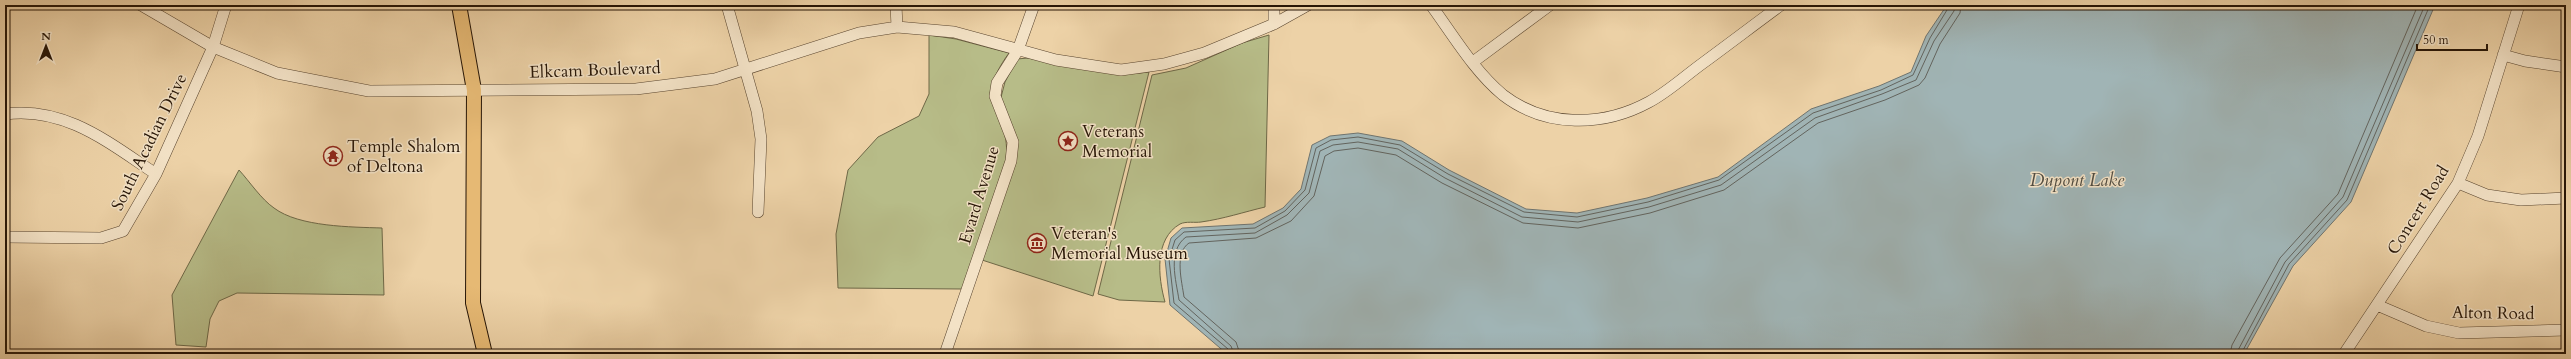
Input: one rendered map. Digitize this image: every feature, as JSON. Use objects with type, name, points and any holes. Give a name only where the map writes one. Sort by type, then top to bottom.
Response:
[{"type":"main road","points":[[459,5],[474,90],[473,303],[486,354]]},
{"type":"street","name":"Elkcam Boulevard","points":[[141,5],[213,47],[277,73],[369,91],[636,89],[715,78],[859,33],[897,26],[954,32],[1056,60],[1121,70],[1164,64],[1204,53],[1274,24],[1308,5]]},
{"type":"street","name":"South Acadian Drive","points":[[5,236],[101,238],[123,231],[156,174],[213,47],[226,5]]},
{"type":"street","points":[[727,5],[756,111],[761,139],[758,212]]},
{"type":"street","points":[[896,5],[897,26]]},
{"type":"street","name":"Evard Avenue","points":[[945,354],[1011,161],[1013,142],[995,96],[997,83],[1004,68],[1018,50],[1034,5]]},
{"type":"street","points":[[1274,5],[1274,24]]},
{"type":"street","points":[[1431,5],[1473,62],[1503,95],[1521,106],[1543,116],[1572,121],[1600,120],[1625,114],[1650,102],[1781,5]]},
{"type":"street","points":[[1473,62],[1550,5]]},
{"type":"street","name":"Concert Road","points":[[2344,354],[2458,182],[2478,136],[2519,5]]},
{"type":"street","points":[[2503,55],[2524,61],[2566,67]]},
{"type":"street","points":[[5,114],[36,113],[65,119],[87,128],[156,174]]},
{"type":"street","points":[[2458,182],[2486,195],[2521,200],[2566,198]]},
{"type":"street","name":"Alton Road","points":[[2377,305],[2426,326],[2459,333],[2566,330]]},
{"type":"green space","points":[[929,35],[956,39],[1009,53],[998,71],[992,86],[992,98],[1006,143],[1006,160],[962,289],[838,288],[836,234],[848,170],[878,137],[919,116],[929,94]]},
{"type":"green space","points":[[1269,35],[1265,207],[1209,221],[1182,223],[1172,231],[1166,239],[1160,259],[1161,281],[1165,302],[1119,300],[1098,294],[1152,75],[1186,68],[1242,43]]},
{"type":"green space","points":[[1028,58],[1103,72],[1149,72],[1093,296],[982,260],[1017,152],[1000,101],[1005,82],[1017,59]]},
{"type":"green space","points":[[239,170],[265,200],[274,208],[297,219],[326,225],[382,228],[384,295],[237,293],[219,301],[210,319],[206,347],[176,345],[172,295]]},
{"type":"water","name":"Dupont Lake","points":[[1947,5],[2435,5],[2351,202],[2293,266],[2244,354],[1227,354],[1170,305],[1165,259],[1171,238],[1182,228],[1253,224],[1283,208],[1301,189],[1312,145],[1330,136],[1358,133],[1402,141],[1449,170],[1526,209],[1577,213],[1647,198],[1718,177],[1811,109],[1879,86],[1911,72],[1926,36]]},
{"type":"place","name":"Veterans Memorial","points":[[1068,141]]},
{"type":"place","name":"Temple Shalom of Deltona","points":[[333,156]]},
{"type":"place","name":"Veteran's Memorial Museum","points":[[1037,243]]}]
